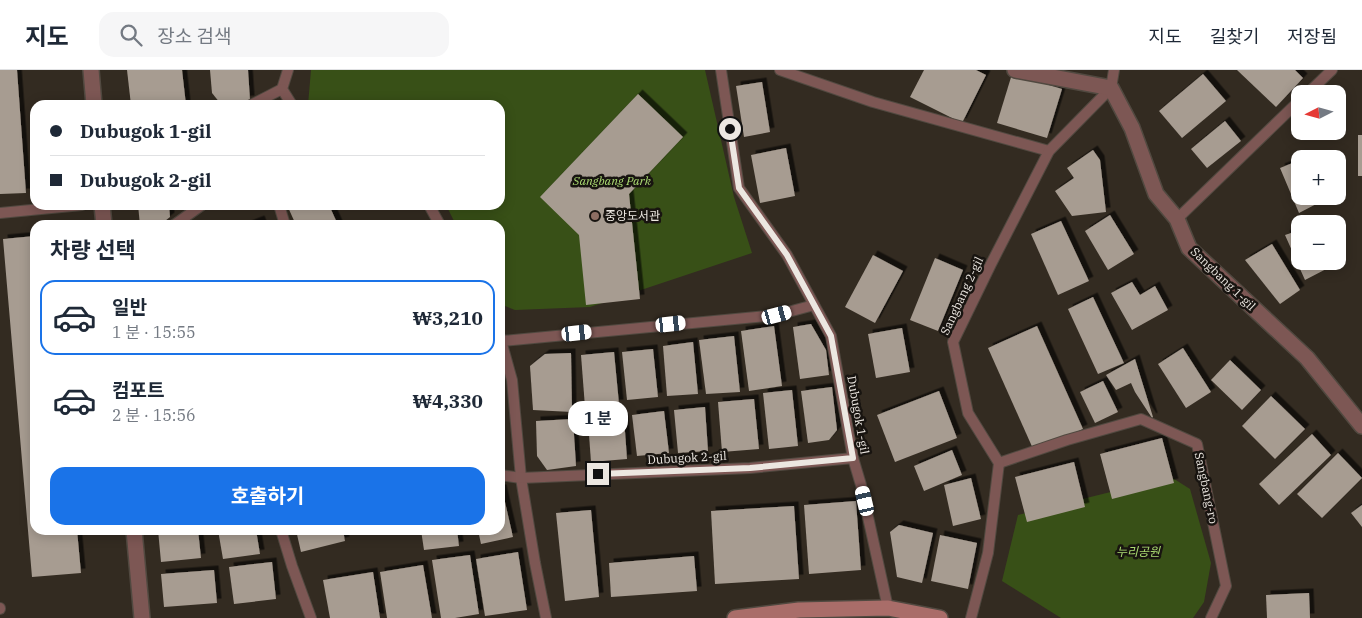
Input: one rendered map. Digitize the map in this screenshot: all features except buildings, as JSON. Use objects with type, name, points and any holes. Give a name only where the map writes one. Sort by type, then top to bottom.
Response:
[{"type":"street","points":[[91,70],[94,100]]},
{"type":"street","points":[[1015,70],[1111,88]]},
{"type":"street","name":"Sangbang 1-gil","points":[[1111,88],[1132,128],[1156,194],[1177,219],[1189,248],[1307,358],[1362,426]]},
{"type":"street","points":[[134,535],[142,618]]},
{"type":"street","points":[[735,618],[798,610],[888,608],[940,618]]},
{"type":"lane","points":[[261,100],[282,89],[288,70]]},
{"type":"lane","name":"Dubugok 1-gil","points":[[720,70],[739,188],[787,255],[831,336],[853,458],[864,494],[888,608]]},
{"type":"lane","points":[[780,70],[873,102],[1049,151]]},
{"type":"lane","points":[[1111,88],[1114,70]]},
{"type":"lane","points":[[1316,85],[1332,70]]},
{"type":"lane","name":"Sangbang 2-gil","points":[[999,463],[968,413],[953,342],[1049,151],[1111,88]]},
{"type":"lane","points":[[282,89],[289,100]]},
{"type":"lane","points":[[1177,219],[1291,109]]},
{"type":"lane","points":[[0,213],[31,210]]},
{"type":"lane","points":[[181,220],[195,210]]},
{"type":"lane","points":[[505,339],[777,315],[814,305]]},
{"type":"lane","points":[[505,354],[512,380],[521,478],[546,618]]},
{"type":"lane","name":"Sangbang-ro","points":[[999,463],[1141,418],[1197,444],[1226,586],[1211,618]]},
{"type":"lane","name":"Dubugok 2-gil","points":[[505,476],[521,478],[750,468],[853,458]]},
{"type":"lane","points":[[970,618],[988,553],[999,463]]},
{"type":"lane","points":[[283,535],[312,618]]},
{"type":"green space","name":"Sangbang Park","points":[[311,70],[705,70],[734,197],[752,253],[590,307],[515,310],[505,306],[505,220],[454,220],[448,210],[505,210],[505,100],[308,100]]},
{"type":"green space","name":"누리공원","points":[[1171,477],[1190,489],[1211,563],[1204,602],[1193,618],[1061,618],[1002,581],[1018,515]]},
{"type":"place","name":"중앙도서관","points":[[595,216]]},
{"type":"route","points":[[598,474],[750,468],[853,458],[831,336],[787,255],[739,188],[730,129]]}]
